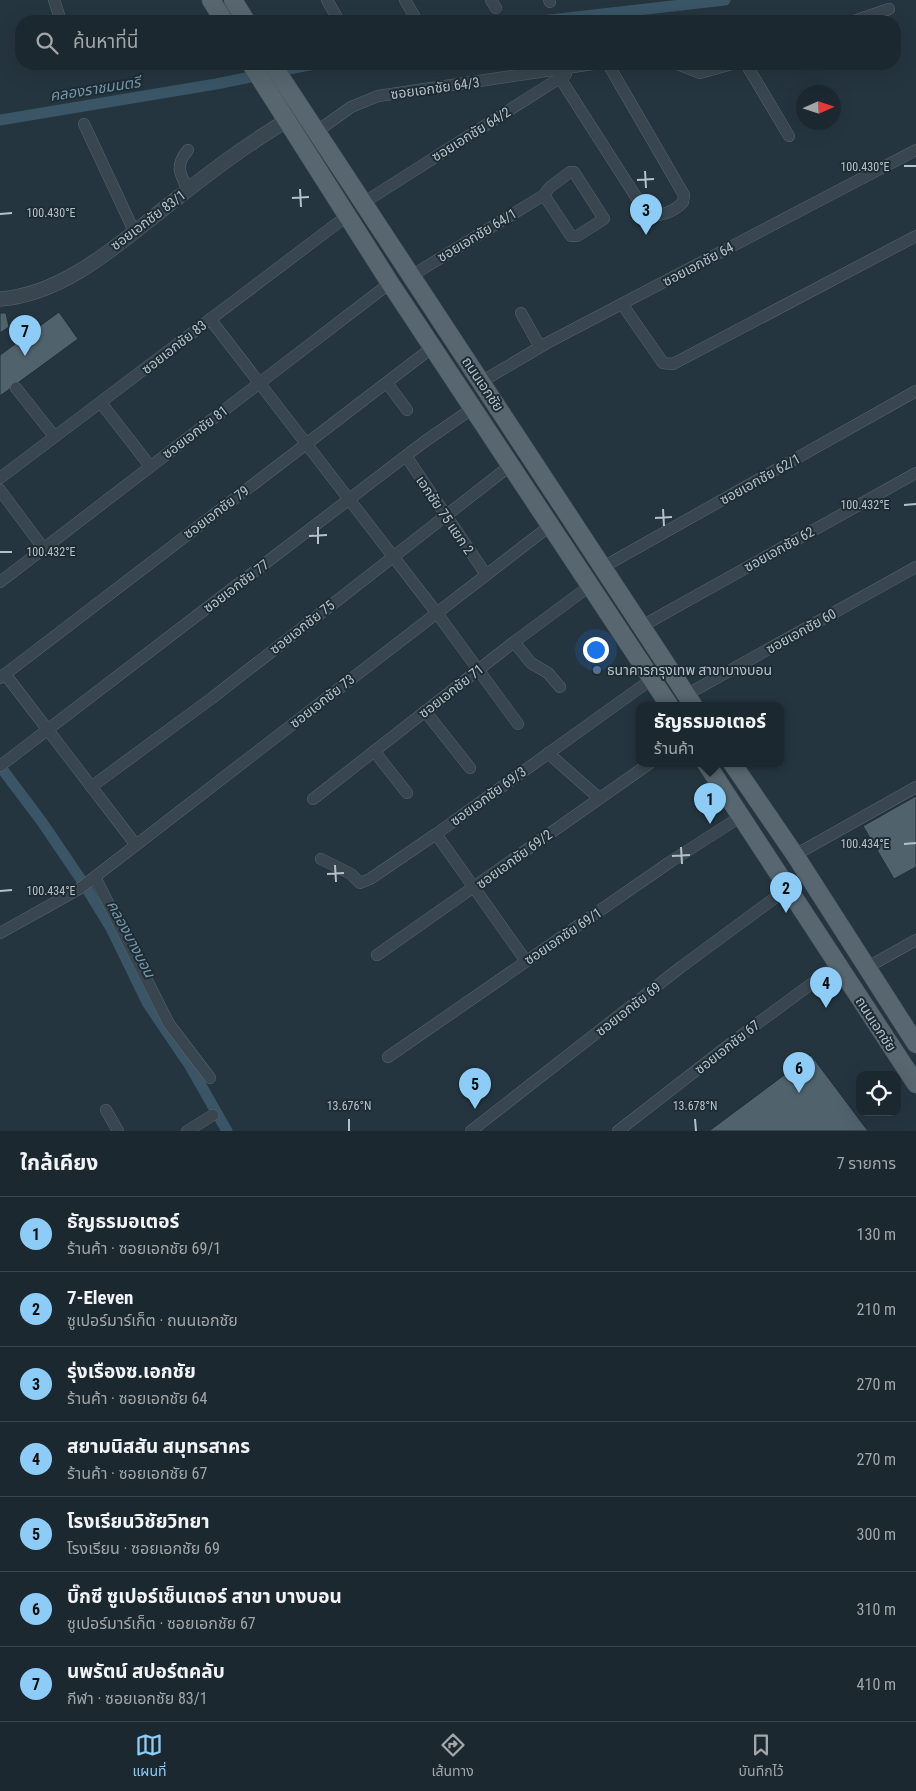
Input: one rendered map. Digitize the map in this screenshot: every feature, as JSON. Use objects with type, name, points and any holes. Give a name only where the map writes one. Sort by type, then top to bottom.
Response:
[{"type":"main road","points":[[211,0],[220,15]]},
{"type":"main road","points":[[239,2],[244,15]]},
{"type":"main road","name":"ถนนเอกชัย","points":[[254,70],[390,283],[667,702]]},
{"type":"main road","name":"ถนนเอกชัย","points":[[276,70],[690,700]]},
{"type":"main road","points":[[489,432],[507,420]]},
{"type":"main road","name":"ถนนเอกชัย","points":[[709,767],[787,890],[916,1084]]},
{"type":"main road","name":"ถนนเอกชัย","points":[[735,767],[795,855],[916,1044]]},
{"type":"street","points":[[54,0],[58,15]]},
{"type":"street","points":[[327,0],[336,15]]},
{"type":"street","points":[[405,0],[414,15]]},
{"type":"street","points":[[872,15],[889,9]]},
{"type":"street","name":"ซอยเอกชัย 64/3","points":[[316,132],[352,107],[378,96],[554,70]]},
{"type":"street","name":"ซอยเอกชัย 64/2","points":[[363,203],[574,70]]},
{"type":"street","points":[[560,78],[647,214],[658,216],[679,207],[684,202],[684,195],[611,70]]},
{"type":"street","points":[[691,70],[700,74],[713,70]]},
{"type":"street","points":[[750,70],[789,136]]},
{"type":"street","name":"ซอยเอกชัย 83/1","points":[[0,299],[29,295],[53,286],[92,262],[188,189],[286,120]]},
{"type":"street","points":[[84,124],[134,231]]},
{"type":"street","points":[[188,150],[178,166],[188,189]]},
{"type":"street","name":"ซอยเอกชัย 64","points":[[481,382],[540,347],[916,150]]},
{"type":"street","name":"ซอยเอกชัย 64/1","points":[[411,276],[544,195],[550,187],[567,173],[574,172],[604,219],[578,236],[571,236],[544,195]]},
{"type":"street","name":"ซอยเอกชัย 83","points":[[0,478],[347,216]]},
{"type":"street","points":[[622,304],[663,363],[672,364],[916,236]]},
{"type":"street","name":"ซอยเอกชัย 81","points":[[0,582],[390,283]]},
{"type":"street","points":[[521,313],[540,347]]},
{"type":"street","points":[[210,319],[436,612],[518,724]]},
{"type":"street","name":"ซอยเอกชัย 79","points":[[3,676],[433,347]]},
{"type":"street","points":[[387,383],[407,410]]},
{"type":"street","points":[[16,388],[54,436]]},
{"type":"street","name":"ซอยเอกชัย 62/1","points":[[603,567],[916,391]]},
{"type":"street","points":[[101,403],[150,466]]},
{"type":"street","name":"ซอยเอกชัย 77","points":[[0,766],[406,456],[473,408]]},
{"type":"street","name":"เอกชัย 75 แยก 2","points":[[406,456],[485,573]]},
{"type":"street","name":"ซอยเอกชัย 75","points":[[91,787],[212,698],[511,465]]},
{"type":"street","name":"ซอยเอกชัย 62","points":[[642,626],[916,473]]},
{"type":"street","points":[[0,490],[44,549]]},
{"type":"street","name":"ซอยเอกชัย 73","points":[[0,933],[79,889],[485,573],[550,525]]},
{"type":"street","name":"ซอยเอกชัย 60","points":[[690,700],[915,569]]},
{"type":"street","name":"ซอยเอกชัย 71","points":[[313,799],[514,642],[591,586]]},
{"type":"street","points":[[514,642],[531,663],[548,673],[560,687]]},
{"type":"street","points":[[3,676],[48,730],[136,845]]},
{"type":"street","name":"ซอยเอกชัย 69/3","points":[[321,859],[344,870],[362,883],[436,834],[652,679]]},
{"type":"street","points":[[425,711],[470,768]]},
{"type":"street","points":[[374,751],[406,793]]},
{"type":"street","points":[[548,753],[599,798]]},
{"type":"street","name":"ซอยเอกชัย 69/2","points":[[377,955],[644,767]]},
{"type":"street","points":[[795,855],[916,787]]},
{"type":"street","name":"ซอยเอกชัย 69/1","points":[[388,1057],[526,961],[740,817]]},
{"type":"street","points":[[436,834],[526,961]]},
{"type":"street","points":[[95,877],[169,1024],[210,1078]]},
{"type":"street","name":"ซอยเอกชัย 69","points":[[470,1131],[681,967],[787,890]]},
{"type":"street","points":[[866,968],[916,940]]},
{"type":"street","name":"ซอยเอกชัย 67","points":[[618,1131],[837,965]]},
{"type":"street","points":[[106,1110],[118,1131]]},
{"type":"street","points":[[187,1131],[213,1115]]},
{"type":"building","points":[[59,312],[78,339],[0,396],[0,355]]},
{"type":"building","points":[[0,313],[6,313],[9,327],[0,333]]},
{"type":"building","points":[[916,796],[916,867],[894,879],[863,826]]},
{"type":"building","points":[[811,1055],[868,1131],[709,1131]]},
{"type":"waterway","name":"คลองราชมนตรี","points":[[594,15],[725,0]]},
{"type":"waterway","name":"คลองราชมนตรี","points":[[0,120],[216,84],[285,70]]},
{"type":"waterway","name":"คลองบางบอน","points":[[0,766],[42,822],[84,884],[111,928],[148,1004],[190,1066],[227,1131]]},
{"type":"place","name":"รุ่งเรืองซ.เอกชัย","points":[[646,235]]},
{"type":"place","name":"นพรัตน์ สปอร์ตคลับ","points":[[25,356]]},
{"type":"place","name":"ธนาคารกรุงเทพ สาขาบางบอน","points":[[597,670]]},
{"type":"place","name":"ธัญธรมอเตอร์","points":[[710,824]]},
{"type":"place","name":"7-Eleven","points":[[786,913]]},
{"type":"place","name":"สยามนิสสัน สมุทรสาคร","points":[[826,1008]]},
{"type":"place","name":"บิ๊กซี ซูเปอร์เซ็นเตอร์ สาขา บางบอน","points":[[799,1093]]},
{"type":"place","name":"โรงเรียนวิชัยวิทยา","points":[[475,1109]]}]
